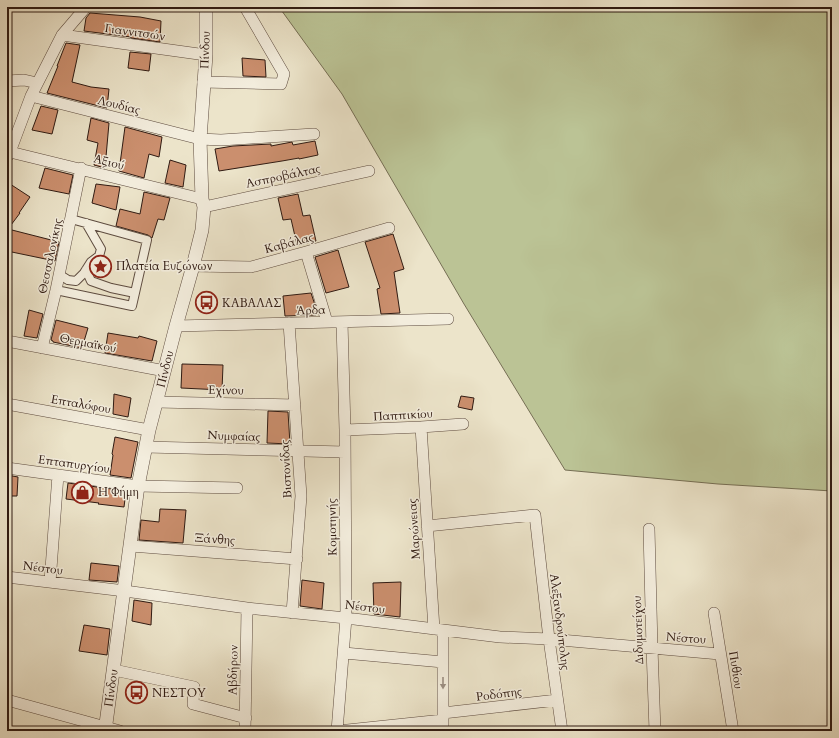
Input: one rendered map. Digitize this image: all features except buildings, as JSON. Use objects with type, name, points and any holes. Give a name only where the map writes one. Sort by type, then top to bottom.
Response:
[{"type":"street","points":[[9,155],[37,83],[62,35],[86,7]]},
{"type":"street","name":"Πίνδου","points":[[106,729],[138,486],[149,430],[202,230],[203,203],[200,139],[206,55],[206,7]]},
{"type":"street","points":[[203,82],[281,84],[284,74],[245,7]]},
{"type":"street","name":"Γιαννιτσών","points":[[62,35],[206,55]]},
{"type":"street","points":[[7,81],[24,80],[37,83]]},
{"type":"street","name":"Λουδίας","points":[[31,96],[200,139],[221,140],[314,134]]},
{"type":"street","name":"Αξιού","points":[[9,155],[82,168],[203,203]]},
{"type":"street","name":"Θεσσαλονίκης","points":[[42,348],[60,275],[82,168]]},
{"type":"street","name":"Ασπροβάλτας","points":[[203,203],[369,172]]},
{"type":"street","points":[[56,290],[132,306],[147,240],[71,219]]},
{"type":"street","points":[[60,275],[68,280],[76,281],[91,262],[98,256],[101,250],[86,223]]},
{"type":"street","name":"Καβάλας","points":[[193,266],[251,267],[389,228]]},
{"type":"street","points":[[306,252],[327,322]]},
{"type":"street","points":[[86,270],[91,281],[111,288],[135,293]]},
{"type":"street","name":"Άρδα","points":[[176,326],[448,319]]},
{"type":"street","name":"Κομοτηνής","points":[[337,731],[346,618],[345,430],[342,322]]},
{"type":"street","name":"Βιστονίδας","points":[[289,323],[301,496],[292,613]]},
{"type":"street","name":"Θερμαϊκού","points":[[7,341],[165,371]]},
{"type":"street","name":"Εχίνου","points":[[157,402],[295,405]]},
{"type":"street","name":"Επταλόφου","points":[[7,404],[149,430]]},
{"type":"street","name":"Παππικίου","points":[[345,430],[463,424]]},
{"type":"street","name":"Μαρώνειας","points":[[421,427],[427,526],[443,662],[443,721]]},
{"type":"street","name":"Νυμφαίας","points":[[146,447],[345,452]]},
{"type":"street","name":"Επταπυργίου","points":[[7,468],[138,486],[237,488]]},
{"type":"street","points":[[50,582],[58,475]]},
{"type":"street","name":"Αλεξανδρούπολης","points":[[427,526],[534,515],[562,731]]},
{"type":"street","name":"Διδυμοτείχου","points":[[649,529],[655,731]]},
{"type":"street","name":"Ξάνθης","points":[[131,546],[297,559]]},
{"type":"street","name":"Νέστου","points":[[7,577],[125,591],[247,608],[346,618],[500,637],[549,639],[720,654]]},
{"type":"street","name":"Αβδήρων","points":[[245,731],[247,608]]},
{"type":"street","name":"Πυθίου","points":[[714,613],[733,731]]},
{"type":"street","points":[[344,653],[443,662]]},
{"type":"street","points":[[114,670],[194,687],[193,704],[246,718]]},
{"type":"street","points":[[7,700],[106,729],[120,731]]},
{"type":"street","name":"Ροδόπης","points":[[337,731],[443,721],[557,700]]},
{"type":"green space","points":[[279,7],[832,7],[832,491],[718,484],[565,470],[464,304],[342,94]]},
{"type":"place","name":"Πλατεία Ευζώνων","points":[[101,266]]},
{"type":"place","name":"ΚΑΒΑΛΑΣ","points":[[206,303]]},
{"type":"place","name":"Η Φήμη","points":[[82,492]]},
{"type":"place","name":"ΝΕΣΤΟΥ","points":[[136,693]]}]
